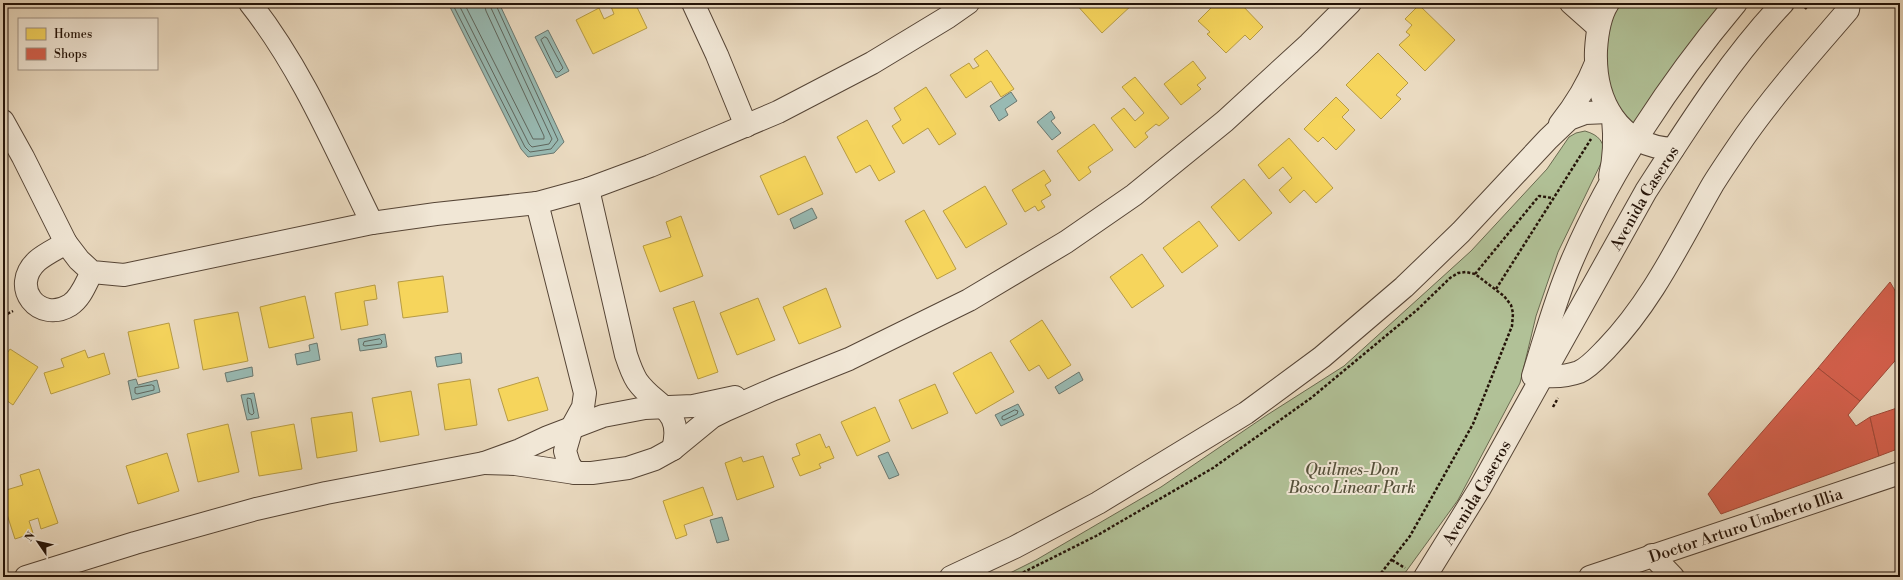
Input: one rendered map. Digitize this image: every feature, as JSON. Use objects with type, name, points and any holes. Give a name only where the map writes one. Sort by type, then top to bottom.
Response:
[{"type":"street","points":[[250,3],[279,42],[304,86],[372,223]]},
{"type":"street","points":[[693,3],[717,55],[746,126]]},
{"type":"street","points":[[3,121],[23,157],[66,243],[78,260],[92,272],[124,275],[372,223],[536,203],[588,189],[650,166],[778,112],[872,63],[948,17],[968,3]]},
{"type":"street","points":[[484,463],[515,464],[575,473],[592,473],[628,468],[655,459],[673,449],[712,417],[774,389],[849,359],[911,330],[969,300],[1066,242],[1134,195],[1225,122],[1309,44],[1350,3]]},
{"type":"street","points":[[1571,3],[1598,27]]},
{"type":"street","points":[[1608,3],[1598,27],[1596,63],[1597,78],[1603,100],[1611,115],[1622,127],[1638,139],[1649,145],[1673,149]]},
{"type":"street","name":"Avenida Caseros","points":[[1525,406],[1554,306],[1571,263],[1604,194],[1678,77],[1736,3]]},
{"type":"street","points":[[1544,376],[1559,377],[1579,372],[1592,364],[1641,309],[1679,247],[1714,183],[1746,135],[1777,94],[1848,10],[1849,3]]},
{"type":"street","name":"Avenida Caseros","points":[[1425,577],[1480,488],[1525,406],[1544,376],[1646,191],[1673,149],[1739,55],[1785,7]]},
{"type":"street","points":[[1548,139],[1574,106],[1588,82],[1596,63]]},
{"type":"street","points":[[951,577],[1015,547],[1098,503],[1246,413],[1322,357],[1404,287],[1450,243],[1548,139],[1569,119],[1585,113],[1611,115]]},
{"type":"street","points":[[1604,194],[1611,175],[1614,157],[1615,137],[1611,115]]},
{"type":"street","points":[[588,189],[626,355],[633,373],[649,395],[665,407],[676,430],[673,449]]},
{"type":"street","points":[[536,203],[585,393],[583,407],[572,428],[565,451],[569,464],[575,473]]},
{"type":"street","points":[[66,243],[36,262],[30,270],[26,277],[25,288],[31,299],[39,307],[48,310],[57,310],[70,305],[80,295],[92,272]]},
{"type":"street","points":[[26,577],[135,543],[256,509],[484,463],[603,416],[624,411],[693,406],[774,389]]},
{"type":"street","name":"Doctor Arturo Umberto Illia","points":[[1590,577],[1900,472]]},
{"type":"street","points":[[1652,555],[1673,577]]},
{"type":"path","points":[[1785,7],[1810,3]]},
{"type":"path","points":[[1496,289],[1552,198],[1611,115]]},
{"type":"path","points":[[1475,274],[1539,196],[1552,198]]},
{"type":"path","points":[[1014,577],[1096,536],[1213,468],[1311,398],[1417,310],[1450,278],[1458,273],[1466,272],[1475,274],[1496,289],[1511,305],[1513,313],[1512,326],[1473,424],[1410,536],[1378,577]]},
{"type":"path","points":[[1551,409],[1555,405],[1568,374]]},
{"type":"green space","points":[[1608,3],[1736,3],[1637,139],[1603,100]]},
{"type":"green space","name":"Quilmes-Don Bosco Linear Park","points":[[1585,131],[1594,135],[1600,140],[1603,147],[1604,157],[1558,252],[1536,316],[1520,383],[1458,500],[1402,577],[1002,577],[1036,560],[1161,487],[1267,415],[1344,366],[1471,251],[1547,169],[1569,137],[1576,133]]},
{"type":"water","points":[[448,3],[499,3],[564,142],[554,153],[528,157],[521,149]]},
{"type":"water","points":[[548,30],[569,71],[556,78],[535,37]]},
{"type":"water","points":[[1011,92],[1017,101],[1005,109],[1008,115],[999,121],[990,106]]},
{"type":"water","points":[[1051,111],[1055,118],[1051,121],[1061,133],[1052,140],[1037,122]]},
{"type":"water","points":[[812,208],[817,218],[794,229],[790,219]]},
{"type":"water","points":[[385,334],[387,347],[360,351],[358,339]]},
{"type":"water","points":[[317,343],[320,360],[297,365],[295,354],[310,351],[309,345]]},
{"type":"water","points":[[461,353],[462,363],[437,367],[435,357]]},
{"type":"water","points":[[252,367],[253,376],[227,382],[225,373]]},
{"type":"water","points":[[1079,372],[1083,380],[1059,394],[1055,387]]},
{"type":"water","points":[[136,379],[138,385],[157,380],[160,392],[132,400],[128,381]]},
{"type":"water","points":[[254,393],[259,418],[247,420],[241,395]]},
{"type":"water","points":[[1018,404],[1024,415],[1001,426],[995,415]]},
{"type":"water","points":[[888,452],[899,475],[889,479],[878,456]]},
{"type":"water","points":[[722,517],[729,540],[717,543],[710,520]]},
{"type":"building: Homes","points":[[635,3],[647,28],[593,54],[576,20],[599,8],[604,19],[614,14],[610,4]]},
{"type":"building: Homes","points":[[1075,3],[1134,3],[1102,33]]},
{"type":"building: Homes","points":[[1216,3],[1240,3],[1263,27],[1250,40],[1245,35],[1226,53],[1207,34],[1210,32],[1198,21]]},
{"type":"building: Homes","points":[[1267,3],[1278,3],[1273,8]]},
{"type":"building: Homes","points":[[1419,5],[1455,40],[1425,71],[1399,45],[1410,35],[1406,32],[1412,25],[1405,19]]},
{"type":"building: Homes","points":[[987,50],[1014,89],[1001,97],[991,81],[966,98],[950,75],[969,63],[973,69],[979,66],[974,59]]},
{"type":"building: Homes","points":[[1378,53],[1408,83],[1396,95],[1401,99],[1381,119],[1346,85]]},
{"type":"building: Homes","points":[[1193,61],[1206,78],[1197,85],[1201,89],[1181,105],[1164,84]]},
{"type":"building: Homes","points":[[1135,77],[1169,118],[1159,126],[1156,124],[1145,133],[1148,137],[1135,148],[1111,118],[1124,108],[1135,121],[1144,113],[1122,87]]},
{"type":"building: Homes","points":[[926,87],[956,134],[939,145],[928,128],[903,144],[892,126],[901,120],[894,108]]},
{"type":"building: Homes","points":[[1336,97],[1349,110],[1342,117],[1355,130],[1336,150],[1323,137],[1318,142],[1304,129]]},
{"type":"building: Homes","points":[[867,120],[895,172],[879,181],[870,165],[856,173],[837,137]]},
{"type":"building: Homes","points":[[1094,124],[1113,150],[1088,167],[1091,172],[1079,181],[1057,151]]},
{"type":"building: Homes","points":[[1289,138],[1333,188],[1316,203],[1304,190],[1290,203],[1279,190],[1292,178],[1283,167],[1269,179],[1258,165]]},
{"type":"building: Homes","points":[[805,156],[823,194],[778,215],[760,176]]},
{"type":"building: Homes","points":[[1044,170],[1051,181],[1045,185],[1051,195],[1041,201],[1045,207],[1038,211],[1035,206],[1025,212],[1012,190]]},
{"type":"building: Homes","points":[[1244,179],[1272,213],[1239,241],[1211,207]]},
{"type":"building: Homes","points":[[985,186],[1007,224],[966,248],[943,211]]},
{"type":"building: Homes","points":[[924,210],[956,269],[937,279],[905,221]]},
{"type":"building: Homes","points":[[681,216],[703,276],[660,292],[643,246],[671,237],[666,222]]},
{"type":"building: Homes","points":[[1199,221],[1218,246],[1182,273],[1163,248]]},
{"type":"building: Homes","points":[[1142,254],[1164,286],[1132,308],[1110,277]]},
{"type":"building: Homes","points":[[443,276],[448,312],[403,318],[398,282]]},
{"type":"building: Homes","points":[[375,285],[377,299],[364,301],[368,325],[341,330],[335,293]]},
{"type":"building: Homes","points":[[826,288],[841,327],[799,344],[783,307]]},
{"type":"building: Homes","points":[[305,296],[314,338],[269,348],[260,307]]},
{"type":"building: Homes","points":[[758,298],[775,340],[737,355],[720,313]]},
{"type":"building: Homes","points":[[694,301],[718,372],[698,379],[673,308]]},
{"type":"building: Homes","points":[[238,312],[248,361],[203,370],[194,320]]},
{"type":"building: Homes","points":[[1042,320],[1071,365],[1048,379],[1039,365],[1029,371],[1010,341]]},
{"type":"building: Homes","points":[[169,323],[179,368],[138,377],[128,332]]},
{"type":"building: Homes","points":[[10,349],[38,367],[13,405],[3,398],[3,359]]},
{"type":"building: Homes","points":[[85,350],[88,358],[104,353],[110,374],[51,394],[44,373],[64,367],[61,359]]},
{"type":"building: Homes","points":[[991,352],[1014,392],[976,414],[953,373]]},
{"type":"building: Homes","points":[[538,377],[548,410],[508,421],[498,389]]},
{"type":"building: Homes","points":[[470,379],[477,425],[445,430],[438,384]]},
{"type":"building: Homes","points":[[935,384],[948,413],[912,429],[899,400]]},
{"type":"building: Homes","points":[[411,391],[419,435],[380,442],[372,398]]},
{"type":"building: Homes","points":[[875,407],[890,441],[857,456],[841,422]]},
{"type":"building: Homes","points":[[352,412],[357,451],[317,458],[311,418]]},
{"type":"building: Homes","points":[[228,424],[239,472],[198,482],[187,434]]},
{"type":"building: Homes","points":[[294,424],[302,469],[259,476],[251,432]]},
{"type":"building: Homes","points":[[820,434],[826,448],[829,446],[834,458],[819,464],[821,468],[800,476],[792,458],[800,455],[796,444]]},
{"type":"building: Homes","points":[[167,453],[179,491],[138,504],[126,466]]},
{"type":"building: Homes","points":[[763,456],[774,487],[737,500],[725,463],[741,457],[743,462]]},
{"type":"building: Homes","points":[[39,469],[58,523],[41,529],[38,518],[29,521],[33,533],[15,539],[3,502],[3,491],[23,485],[20,475]]},
{"type":"building: Homes","points":[[703,487],[713,515],[684,525],[687,535],[676,539],[663,501]]},
{"type":"building: Shops","points":[[1890,282],[1900,299],[1900,355],[1860,401],[1818,368]]},
{"type":"building: Shops","points":[[1818,368],[1860,401],[1848,415],[1856,426],[1870,417],[1879,456],[1721,514],[1708,494]]},
{"type":"building: Shops","points":[[1900,407],[1900,448],[1879,456],[1870,417]]}]
